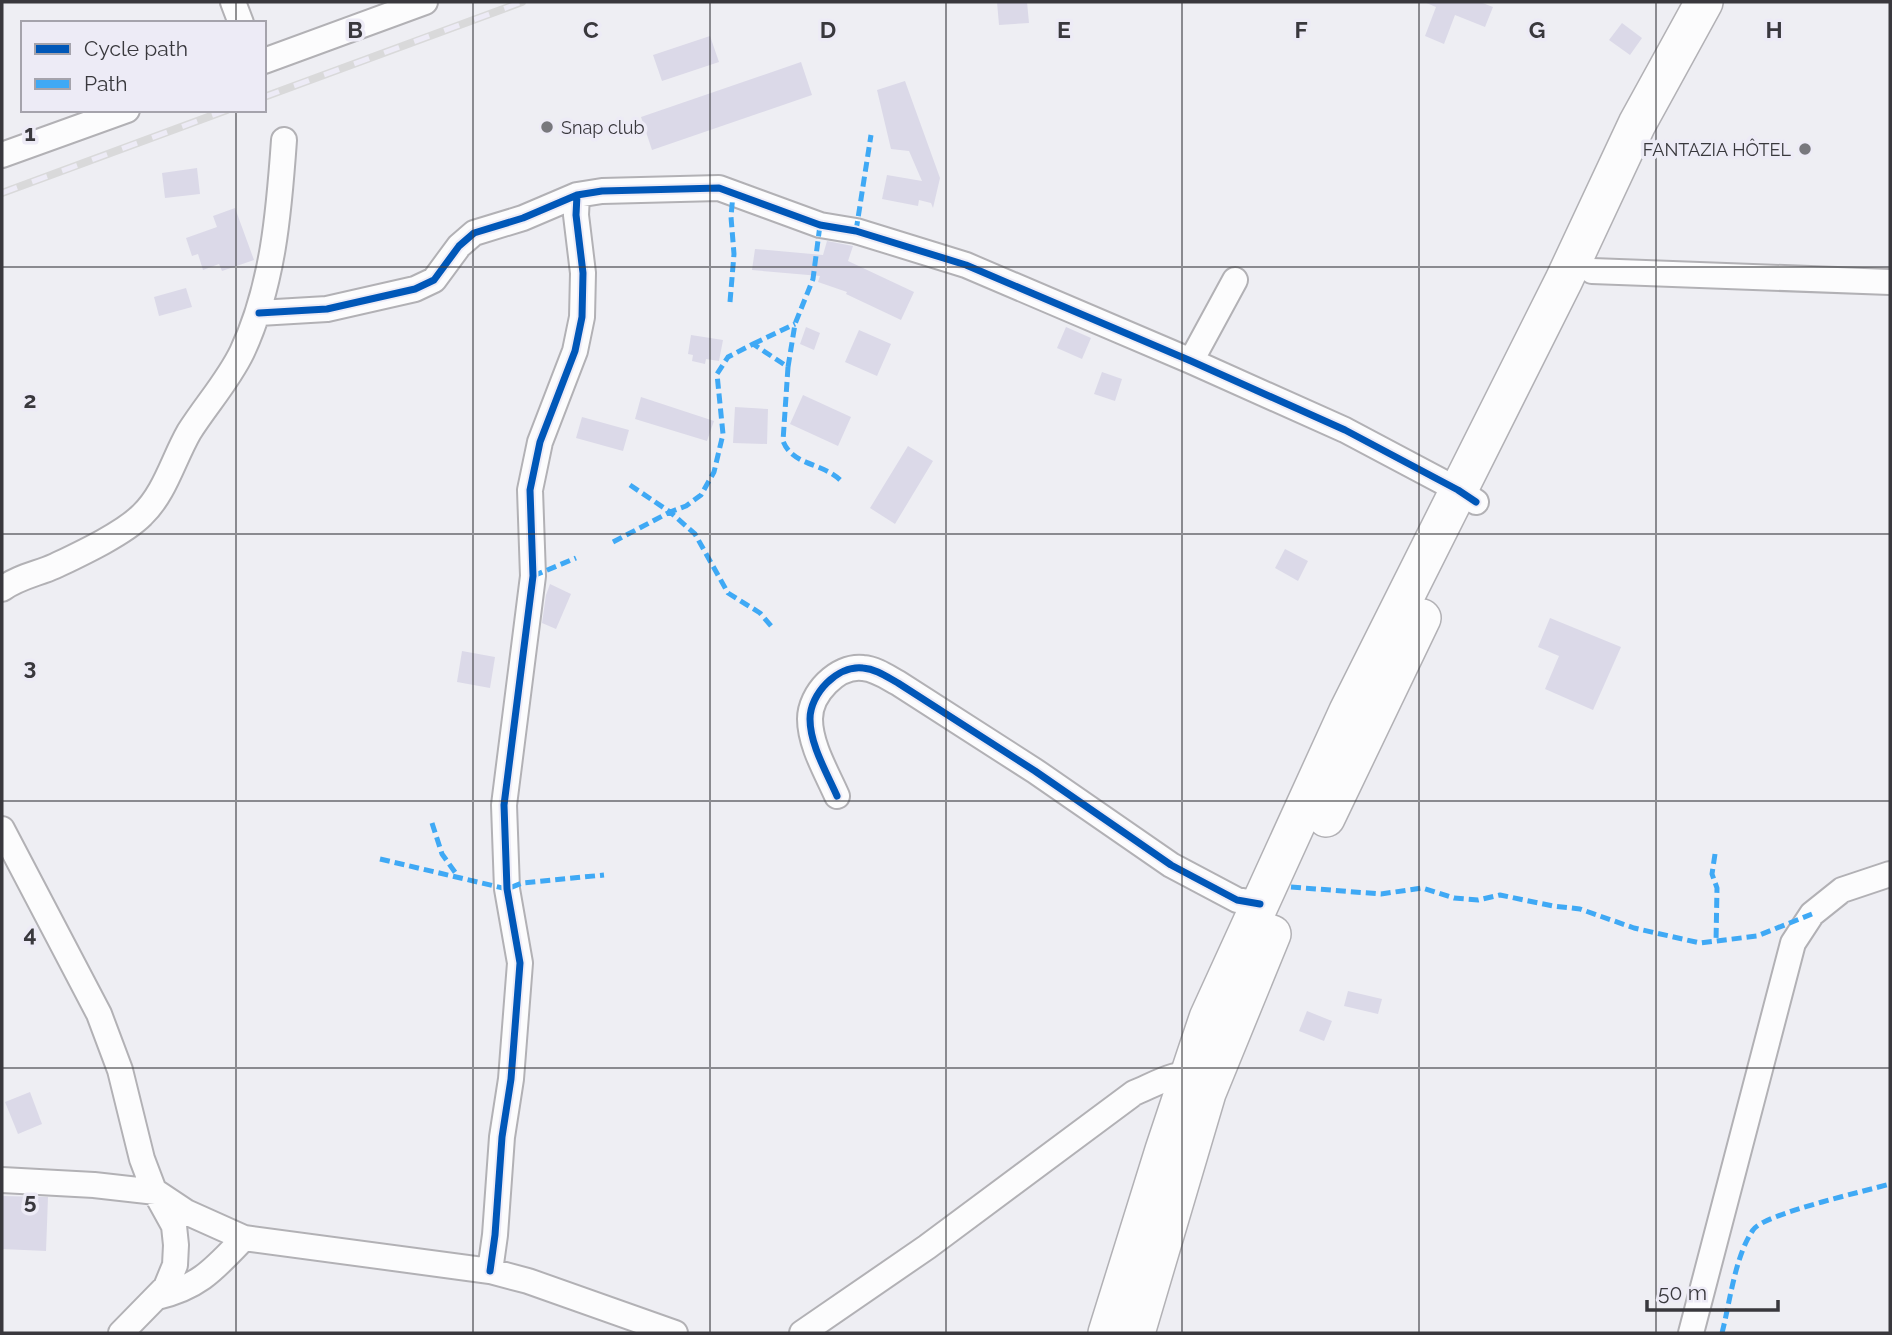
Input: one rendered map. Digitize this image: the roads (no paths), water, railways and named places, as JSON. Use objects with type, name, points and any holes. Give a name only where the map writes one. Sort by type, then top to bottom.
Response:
[{"type":"highway","points":[[1136,1333],[1201,1075],[1208,1018],[1348,711],[1592,271],[1649,128],[1704,2]]},
{"type":"highway","points":[[1107,1333],[1201,1075],[1368,732],[1467,496],[1564,280],[1649,128],[1732,2]]},
{"type":"street","points":[[233,2],[240,21]]},
{"type":"street","points":[[266,60],[425,2]]},
{"type":"street","points":[[2,155],[121,112]]},
{"type":"street","points":[[2,589],[54,566],[123,530],[143,515],[162,491],[172,463],[241,355],[259,313],[278,222],[284,139]]},
{"type":"street","points":[[259,313],[327,309],[415,289],[434,280],[459,246],[474,233],[523,218],[577,195],[602,191],[719,188],[820,225],[856,232],[966,265],[1345,430],[1467,496]]},
{"type":"street","points":[[490,1271],[520,963],[507,889],[504,805],[533,576],[530,490],[540,442],[575,351],[582,317],[583,273],[576,215],[577,195]]},
{"type":"street","points":[[1592,271],[1890,282]]},
{"type":"street","points":[[1191,361],[1235,280]]},
{"type":"street","points":[[837,796],[817,749],[810,716],[820,692],[836,675],[847,669],[863,668],[879,672],[921,698],[1035,771],[1171,865],[1237,900],[1260,904]]},
{"type":"street","points":[[2,829],[99,1014],[120,1070],[142,1159],[174,1226],[175,1265],[166,1287],[121,1333]]},
{"type":"street","points":[[1691,1333],[1793,943],[1812,914],[1842,890],[1890,874]]},
{"type":"street","points":[[802,1333],[927,1247],[1135,1093],[1173,1077],[1201,1075]]},
{"type":"street","points":[[2,1180],[94,1185],[156,1192],[186,1212],[244,1238],[490,1271],[675,1333]]},
{"type":"street","points":[[157,1297],[180,1292],[196,1283],[213,1270],[244,1238]]},
{"type":"railway","points":[[266,96],[522,2]]},
{"type":"railway","points":[[2,193],[222,112]]},
{"type":"place","name":"Snap club","points":[[547,127]]},
{"type":"place","name":"FANTAZIA HÔTEL","points":[[1805,149]]}]
